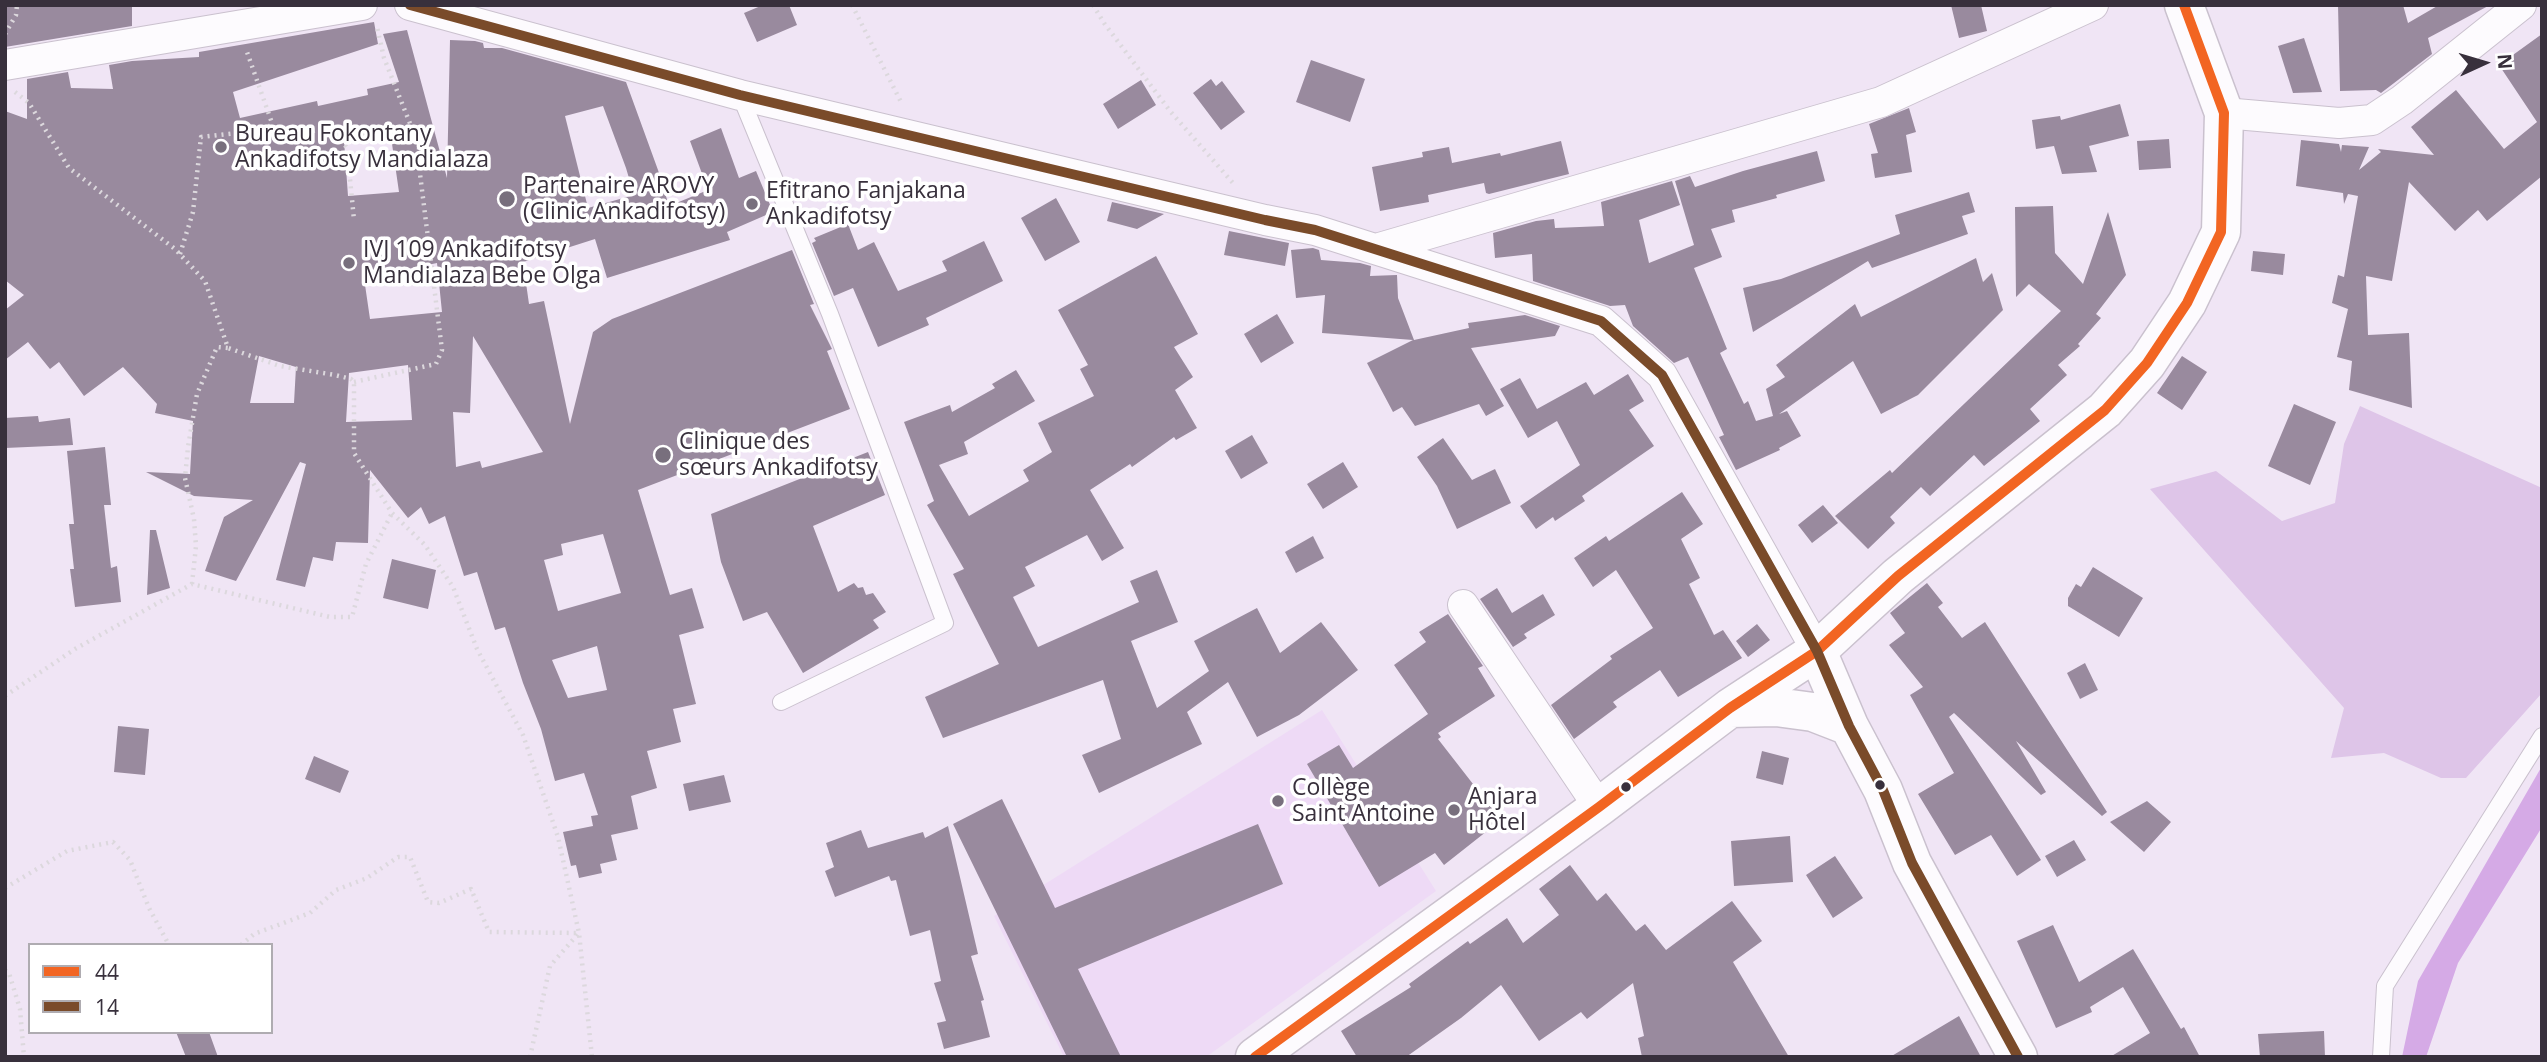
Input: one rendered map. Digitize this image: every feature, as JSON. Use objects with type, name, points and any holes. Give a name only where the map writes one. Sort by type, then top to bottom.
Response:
[{"type":"main road","points":[[1255,1057],[1599,807],[1730,708],[1816,651],[1898,576],[2105,410],[2147,363],[2186,303],[2221,232],[2224,113],[2184,5]]},
{"type":"main road","points":[[1816,651],[1849,726],[1883,790],[1912,863],[2018,1057]]},
{"type":"main road","points":[[1730,708],[1776,707],[1813,712],[1849,726]]},
{"type":"main road","points":[[1883,790],[1931,849],[2045,1057]]},
{"type":"street","points":[[410,5],[740,95],[1315,230],[1601,321],[1662,375],[1816,651]]},
{"type":"street","points":[[1376,249],[1881,102],[2093,5]]},
{"type":"street","points":[[2224,113],[2339,123],[2372,120],[2402,100],[2521,5]]},
{"type":"street","points":[[9,78],[241,27],[369,12]]},
{"type":"street","points":[[1463,605],[1599,807]]},
{"type":"lane","points":[[740,95],[830,314],[945,623],[781,702]]},
{"type":"lane","points":[[2381,1057],[2385,986],[2542,736]]},
{"type":"path","points":[[5,34],[16,15],[17,5]]},
{"type":"path","points":[[852,5],[919,138]]},
{"type":"path","points":[[1093,5],[1170,111],[1265,220]]},
{"type":"path","points":[[192,584],[196,546],[194,519],[185,478],[188,447],[197,394],[217,347],[228,348],[280,366],[335,375],[354,382],[436,364],[442,350],[419,166],[419,146],[369,12]]},
{"type":"path","points":[[180,254],[194,212],[201,137],[247,132],[269,127],[272,123],[248,58],[241,27]]},
{"type":"path","points":[[9,78],[29,103],[69,168],[180,254],[205,281],[228,348]]},
{"type":"path","points":[[269,127],[273,135],[332,127],[347,148],[354,220]]},
{"type":"path","points":[[354,382],[354,453],[392,513],[425,545],[453,587],[477,649],[523,735],[558,837],[579,933],[592,1057]]},
{"type":"path","points":[[5,696],[75,649],[192,584],[330,617],[352,617],[366,564],[392,513]]},
{"type":"path","points":[[5,888],[67,851],[113,842],[130,860],[149,908],[168,943]]},
{"type":"path","points":[[243,943],[254,934],[310,913],[336,890],[367,878],[398,857],[410,857],[428,902],[439,902],[471,889],[489,932],[579,933]]},
{"type":"path","points":[[530,1057],[550,966],[579,933]]},
{"type":"path","points":[[5,970],[9,973],[20,1009],[24,1057]]},
{"type":"shaded area","points":[[2360,406],[2542,488],[2542,693],[2466,778],[2441,778],[2384,753],[2331,758],[2344,708],[2150,489],[2216,471],[2282,521],[2335,503],[2344,444]]},
{"type":"shaded area","name":"Collège Saint Antoine","points":[[1322,710],[1436,891],[1206,1057],[1064,1057],[994,916]]},
{"type":"shaded area","points":[[2542,766],[2542,827],[2458,963],[2426,1057],[2402,1057],[2418,981]]},
{"type":"building","points":[[5,5],[132,5],[132,26],[5,47]]},
{"type":"building","points":[[763,5],[789,5],[797,25],[757,42],[744,13]]},
{"type":"building","points":[[1951,5],[1981,5],[1987,31],[1959,38]]},
{"type":"building","points":[[2338,5],[2403,5],[2408,23],[2439,5],[2490,5],[2428,38],[2432,54],[2381,93],[2376,90],[2340,91]]},
{"type":"building","points":[[374,22],[378,44],[233,92],[240,118],[317,101],[318,106],[368,95],[367,89],[399,82],[383,34],[407,30],[447,178],[450,40],[475,41],[483,43],[484,48],[502,48],[626,82],[669,206],[708,190],[690,141],[721,128],[739,178],[756,171],[773,212],[727,232],[730,240],[607,278],[595,239],[523,262],[529,304],[544,301],[570,424],[593,332],[612,319],[792,250],[814,304],[810,305],[832,349],[827,351],[850,409],[638,490],[670,595],[692,588],[704,628],[679,635],[696,704],[673,709],[681,742],[647,751],[657,788],[631,796],[638,829],[611,835],[617,860],[600,864],[602,873],[579,878],[576,865],[571,866],[563,832],[593,826],[591,816],[598,815],[584,773],[555,781],[541,729],[505,627],[495,630],[477,572],[464,576],[445,516],[429,524],[421,507],[408,518],[370,470],[368,543],[336,542],[333,561],[313,557],[305,587],[276,580],[306,464],[300,462],[236,581],[205,571],[224,517],[253,500],[194,496],[146,472],[190,474],[193,421],[155,413],[157,404],[123,367],[84,396],[59,362],[50,369],[28,342],[5,360],[5,310],[24,295],[5,280],[5,111],[27,119],[27,79],[68,72],[71,88],[113,89],[109,65],[199,57],[199,52]],"holes":[[[603,106],[634,195],[588,208],[565,116]],[[390,130],[399,192],[348,196],[344,140]],[[437,263],[442,312],[370,319],[364,278]],[[473,336],[543,452],[482,468],[480,461],[456,467],[453,412],[470,413]],[[259,356],[296,367],[294,403],[250,403]],[[408,365],[412,420],[346,422],[349,373]],[[603,534],[621,593],[558,611],[544,560],[563,555],[561,544]],[[597,646],[607,690],[568,698],[552,660]]]},
{"type":"building","points":[[2542,34],[2542,176],[2487,221],[2478,210],[2455,231],[2409,182],[2392,281],[2366,276],[2368,335],[2409,333],[2412,408],[2349,390],[2352,361],[2337,357],[2348,309],[2332,303],[2338,275],[2344,277],[2358,196],[2348,194],[2344,204],[2343,193],[2296,186],[2301,140],[2339,144],[2341,152],[2342,145],[2369,147],[2359,170],[2381,152],[2378,149],[2434,155],[2411,127],[2456,90],[2504,149],[2537,122],[2499,65]]},
{"type":"building","points":[[2304,38],[2322,92],[2293,93],[2278,46]]},
{"type":"building","points":[[1311,60],[1365,79],[1350,122],[1296,102]]},
{"type":"building","points":[[1211,79],[1216,86],[1222,81],[1245,112],[1221,130],[1193,93]]},
{"type":"building","points":[[1141,80],[1156,105],[1118,129],[1103,104]]},
{"type":"building","points":[[2120,104],[2129,136],[2089,146],[2097,172],[2062,174],[2054,146],[2036,149],[2032,120],[2060,116],[2061,120]]},
{"type":"building","points":[[1909,108],[1916,132],[1906,135],[1912,172],[1875,178],[1871,154],[1878,153],[1869,124]]},
{"type":"building","points":[[2169,139],[2171,168],[2139,170],[2137,141]]},
{"type":"building","points":[[1561,141],[1569,174],[1489,194],[1486,193],[1484,183],[1428,195],[1429,202],[1380,211],[1372,167],[1423,157],[1422,152],[1449,147],[1452,163],[1500,153],[1501,156]]},
{"type":"building","points":[[1817,151],[1825,181],[1732,210],[1735,222],[1711,229],[1722,257],[1694,268],[1727,349],[1720,353],[1744,404],[1748,401],[1756,421],[1773,416],[1766,389],[1785,377],[1776,365],[1855,304],[1861,317],[1976,258],[1983,282],[1992,273],[2003,310],[1918,395],[1881,414],[1853,361],[1779,414],[1787,411],[1801,436],[1779,448],[1780,450],[1736,470],[1719,437],[1724,435],[1688,357],[1674,363],[1633,326],[1625,305],[1610,306],[1533,281],[1532,254],[1495,258],[1493,233],[1554,219],[1555,228],[1604,226],[1601,202],[1672,181],[1680,205],[1639,220],[1649,263],[1694,245],[1675,181],[1690,176],[1695,187]]},
{"type":"building","points":[[1969,192],[1975,212],[1962,216],[1968,234],[1872,268],[1868,261],[1753,332],[1743,288],[1781,279],[1900,234],[1895,215]]},
{"type":"building","points":[[1056,198],[1080,242],[1045,261],[1021,218]]},
{"type":"building","points":[[1112,202],[1164,214],[1137,229],[1107,221]]},
{"type":"building","points":[[2053,206],[2055,253],[2083,284],[2108,212],[2126,275],[2096,314],[2101,318],[2078,344],[2080,346],[2058,365],[2067,375],[2030,409],[2040,421],[1984,466],[1974,455],[1930,496],[1921,487],[1890,517],[1895,523],[1868,549],[1835,516],[1890,470],[1892,473],[2061,311],[2029,284],[2016,297],[2015,207]]},
{"type":"building","points":[[848,224],[858,250],[874,242],[898,291],[947,271],[942,261],[984,241],[1003,281],[926,318],[929,325],[878,347],[853,288],[834,296],[812,243],[816,241],[814,238]]},
{"type":"building","points":[[1229,231],[1289,243],[1285,266],[1224,255]]},
{"type":"building","points":[[1291,250],[1319,250],[1321,260],[1371,266],[1370,276],[1397,275],[1398,298],[1414,340],[1469,328],[1468,323],[1525,315],[1560,326],[1555,336],[1471,348],[1504,406],[1486,416],[1479,404],[1415,426],[1402,407],[1393,412],[1367,363],[1413,340],[1322,333],[1325,295],[1296,298]]},
{"type":"building","points":[[2253,251],[2285,254],[2283,275],[2251,271]]},
{"type":"building","points":[[1156,256],[1198,334],[1174,347],[1193,377],[1175,390],[1197,428],[1176,440],[1174,437],[1132,467],[1130,464],[1090,490],[1124,548],[1102,561],[1087,535],[1025,567],[1035,586],[1013,597],[1038,647],[1139,602],[1130,581],[1157,570],[1178,622],[1131,641],[1157,708],[1209,671],[1194,641],[1257,608],[1280,653],[1321,622],[1358,670],[1299,715],[1257,737],[1228,682],[1187,712],[1202,744],[1099,793],[1082,755],[1121,739],[1103,680],[943,738],[925,697],[999,664],[953,574],[964,569],[927,505],[934,501],[904,422],[950,405],[952,412],[995,388],[992,384],[1016,370],[1035,401],[964,442],[968,454],[939,465],[969,516],[1029,481],[1023,470],[1052,452],[1038,423],[1094,396],[1080,369],[1088,365],[1058,310]]},
{"type":"building","points":[[1277,314],[1294,343],[1261,363],[1244,334]]},
{"type":"building","points":[[2182,356],[2207,372],[2182,410],[2157,393]]},
{"type":"building","points":[[1628,374],[1644,401],[1629,410],[1654,446],[1582,496],[1585,501],[1555,521],[1553,517],[1536,529],[1520,506],[1580,465],[1557,421],[1528,438],[1500,389],[1520,378],[1537,409],[1586,382],[1594,395]]},
{"type":"building","points":[[2294,404],[2336,422],[2310,485],[2268,466]]},
{"type":"building","points":[[38,416],[39,422],[70,418],[73,445],[5,448],[5,418]]},
{"type":"building","points":[[1252,435],[1268,463],[1241,479],[1225,451]]},
{"type":"building","points":[[1443,438],[1472,480],[1495,469],[1511,503],[1457,529],[1437,486],[1417,457]]},
{"type":"building","points":[[105,447],[111,505],[104,505],[111,568],[117,566],[121,602],[75,607],[70,569],[74,569],[69,524],[74,524],[67,451]]},
{"type":"building","points":[[868,452],[885,495],[813,526],[838,592],[854,583],[858,588],[863,587],[866,595],[873,593],[886,612],[873,620],[879,628],[803,673],[767,612],[743,621],[721,562],[711,514]]},
{"type":"building","points":[[1343,462],[1358,487],[1323,509],[1307,484]]},
{"type":"building","points":[[1682,492],[1703,524],[1681,539],[1700,578],[1689,584],[1714,635],[1723,630],[1742,658],[1678,697],[1660,670],[1613,702],[1617,707],[1574,739],[1551,705],[1612,659],[1610,656],[1653,628],[1616,570],[1593,587],[1574,558],[1606,536],[1609,541]]},
{"type":"building","points":[[1823,505],[1838,523],[1812,543],[1798,525]]},
{"type":"building","points":[[150,530],[156,530],[170,588],[147,595]]},
{"type":"building","points":[[1313,536],[1324,558],[1296,573],[1285,552]]},
{"type":"building","points":[[392,559],[436,570],[428,609],[383,598]]},
{"type":"building","points":[[2093,567],[2143,598],[2119,637],[2068,606],[2068,598],[2076,584],[2081,587]]},
{"type":"building","points":[[1927,583],[1943,603],[1938,607],[1962,638],[1985,622],[2107,812],[2102,816],[2016,741],[2046,792],[2041,795],[1954,713],[1949,717],[2041,860],[2017,876],[1991,835],[1955,855],[1918,794],[1954,773],[1910,695],[1923,687],[1889,645],[1905,633],[1890,613]]},
{"type":"building","points":[[1497,588],[1512,613],[1543,594],[1555,615],[1524,634],[1527,638],[1513,647],[1480,599]]},
{"type":"building","points":[[1448,614],[1483,666],[1478,668],[1495,696],[1438,733],[1441,737],[1438,739],[1501,820],[1444,865],[1435,853],[1379,887],[1307,764],[1339,745],[1353,768],[1428,714],[1394,665],[1426,642],[1419,632]]},
{"type":"building","points":[[1757,624],[1770,640],[1748,657],[1736,641]]},
{"type":"building","points":[[2085,663],[2098,690],[2080,699],[2067,673]]},
{"type":"building","points":[[118,726],[149,729],[145,775],[114,772]]},
{"type":"building","points":[[1762,751],[1789,758],[1783,785],[1756,778]]},
{"type":"building","points":[[314,756],[349,771],[340,793],[305,779]]},
{"type":"building","points":[[724,775],[731,802],[689,811],[683,784]]},
{"type":"building","points":[[1002,799],[1055,908],[1258,824],[1283,884],[1078,969],[1121,1057],[1067,1057],[953,824]]},
{"type":"building","points":[[2147,801],[2171,822],[2144,852],[2110,822]]},
{"type":"building","points":[[948,826],[978,954],[971,956],[984,1000],[981,1001],[990,1037],[944,1049],[937,1023],[946,1021],[934,983],[941,981],[930,930],[910,936],[896,880],[891,881],[889,876],[835,897],[825,871],[834,867],[826,843],[861,830],[868,848],[923,832],[925,838]]},
{"type":"building","points":[[1790,836],[1793,882],[1734,886],[1731,841]]},
{"type":"building","points":[[2074,840],[2086,860],[2057,877],[2045,856]]},
{"type":"building","points":[[1835,856],[1863,898],[1833,918],[1806,875]]},
{"type":"building","points":[[1570,865],[1597,901],[1606,893],[1636,931],[1645,924],[1666,950],[1732,901],[1762,941],[1733,962],[1789,1057],[1642,1057],[1638,1038],[1644,1036],[1633,983],[1587,1019],[1581,1012],[1539,1041],[1501,985],[1461,1018],[1406,1057],[1357,1057],[1341,1031],[1411,987],[1409,984],[1468,941],[1470,944],[1507,918],[1523,943],[1559,915],[1539,889]]},
{"type":"building","points":[[2053,925],[2079,982],[2133,949],[2181,1029],[2184,1027],[2200,1057],[2110,1057],[2150,1033],[2123,987],[2090,1007],[2092,1012],[2056,1028],[2017,941]]},
{"type":"building","points":[[1959,1016],[1981,1057],[1890,1057]]},
{"type":"building","points":[[2324,1031],[2325,1057],[2260,1057],[2258,1034]]},
{"type":"building","points":[[177,1034],[210,1034],[218,1057],[186,1057]]},
{"type":"transit line","name":"14","points":[[410,5],[740,95],[1315,230],[1601,321],[1662,375],[1817,651],[1849,726],[1883,790],[1912,863],[2018,1057]]},
{"type":"transit line","name":"44","points":[[1255,1057],[1599,807],[1730,708],[1817,651],[1898,576],[2105,410],[2147,363],[2187,303],[2221,232],[2224,113],[2184,5]]},
{"type":"place","name":"Bureau Fokontany Ankadifotsy Mandialaza","points":[[221,147]]},
{"type":"place","name":"Partenaire AROVY (Clinic Ankadifotsy)","points":[[507,199]]},
{"type":"place","name":"Efitrano Fanjakana Ankadifotsy","points":[[752,204]]},
{"type":"place","name":"IVJ 109 Ankadifotsy Mandialaza Bebe Olga","points":[[349,263]]},
{"type":"place","name":"Clinique des sœurs Ankadifotsy","points":[[663,455]]},
{"type":"place","name":"Collège Saint Antoine","points":[[1278,801]]},
{"type":"place","name":"Anjara Hôtel","points":[[1454,810]]}]
